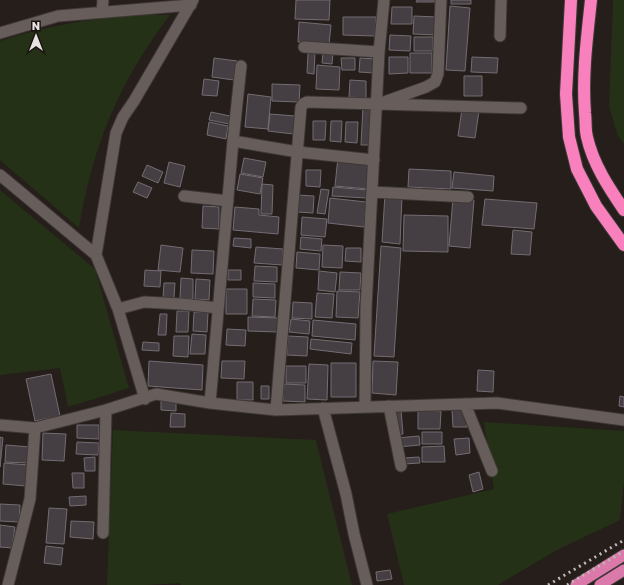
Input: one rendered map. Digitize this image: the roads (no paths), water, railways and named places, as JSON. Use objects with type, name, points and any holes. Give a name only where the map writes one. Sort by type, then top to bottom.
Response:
[{"type":"highway","points":[[571,0],[566,94],[569,137],[577,169],[596,206],[624,245]]},
{"type":"highway","points":[[590,0],[584,67],[584,100],[587,137],[595,162],[609,188],[624,210]]},
{"type":"highway","points":[[576,585],[624,555]]},
{"type":"highway","points":[[600,585],[624,570]]},
{"type":"street","points":[[102,12],[103,0]]},
{"type":"street","points":[[365,407],[366,308],[378,104],[379,52],[384,0]]},
{"type":"street","points":[[378,104],[426,87],[435,82],[438,74],[441,0]]},
{"type":"street","points":[[500,36],[501,0]]},
{"type":"street","points":[[0,33],[58,16],[102,12],[161,3],[192,2]]},
{"type":"street","points":[[96,255],[116,133],[123,117],[134,101],[192,2]]},
{"type":"street","points":[[304,47],[379,52]]},
{"type":"street","points":[[210,403],[241,66]]},
{"type":"street","points":[[276,410],[302,107],[305,102],[521,108]]},
{"type":"street","points":[[233,141],[298,152],[374,160]]},
{"type":"street","points":[[0,175],[96,255],[118,309],[144,399]]},
{"type":"street","points":[[372,192],[468,197]]},
{"type":"street","points":[[184,196],[228,201]]},
{"type":"street","points":[[118,309],[144,302],[218,308]]},
{"type":"street","points":[[0,425],[35,428],[106,410],[156,394],[210,403],[276,410],[497,403],[624,420]]},
{"type":"street","points":[[465,404],[492,471]]},
{"type":"street","points":[[389,406],[401,466]]},
{"type":"street","points":[[323,408],[346,494],[366,585]]},
{"type":"street","points":[[103,533],[106,410]]},
{"type":"street","points":[[8,585],[30,499],[35,428]]},
{"type":"railway","points":[[548,585],[624,540]]},
{"type":"railway","points":[[567,585],[624,551]]}]
